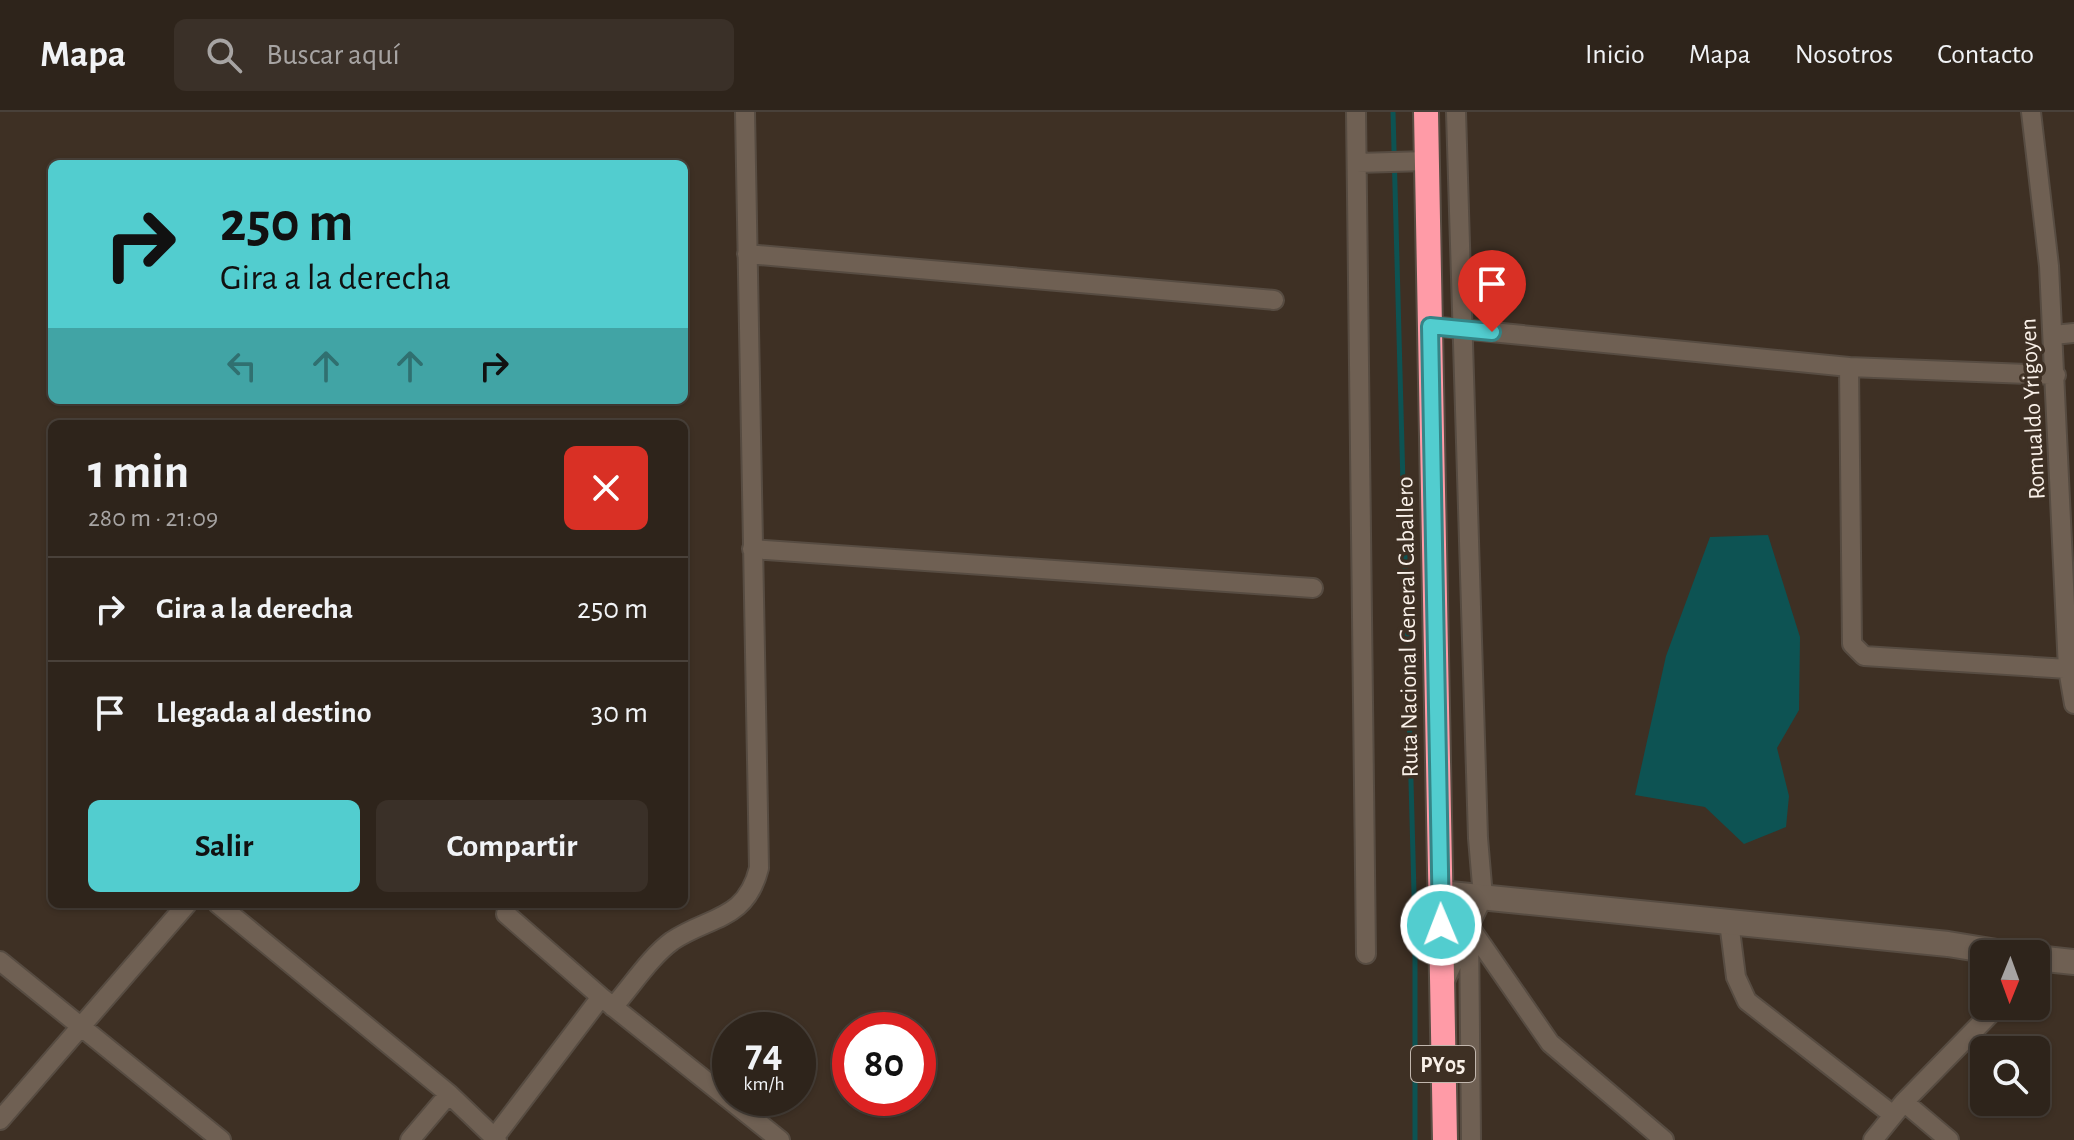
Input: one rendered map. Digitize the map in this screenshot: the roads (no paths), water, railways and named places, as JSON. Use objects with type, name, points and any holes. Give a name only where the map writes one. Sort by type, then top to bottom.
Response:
[{"type":"highway","name":"Ruta Nacional General Caballero","points":[[1426,112],[1416,162],[1430,326],[1445,1140]]},
{"type":"street","points":[[223,908],[449,1094],[495,1139],[607,1002],[671,942],[729,914],[754,889],[759,868],[745,112]]},
{"type":"street","points":[[1356,112],[1365,163],[1366,954]]},
{"type":"street","points":[[1442,987],[1483,897],[1477,822],[1456,112]]},
{"type":"street","name":"Romualdo Yrigoyen","points":[[2031,112],[2056,375],[2068,669],[2074,704]]},
{"type":"street","points":[[1365,163],[1416,162]]},
{"type":"street","points":[[747,254],[1274,300]]},
{"type":"street","points":[[1430,326],[1849,367],[2056,375]]},
{"type":"street","points":[[2053,335],[2074,333]]},
{"type":"street","points":[[1849,367],[1852,644],[1864,656],[2068,669]]},
{"type":"street","points":[[752,549],[1313,588]]},
{"type":"street","points":[[1440,893],[1970,948]]},
{"type":"street","points":[[0,1120],[184,908]]},
{"type":"street","points":[[506,914],[607,1002],[780,1140]]},
{"type":"street","points":[[1729,922],[1736,977],[1747,1001],[1898,1108],[1949,1140]]},
{"type":"street","points":[[1469,926],[1471,1140]]},
{"type":"street","points":[[1469,926],[1550,1043],[1664,1140]]},
{"type":"street","points":[[0,961],[221,1140]]},
{"type":"street","points":[[2050,961],[2074,962]]},
{"type":"street","points":[[1873,1140],[1898,1108],[1984,1020]]},
{"type":"street","points":[[410,1140],[449,1094]]},
{"type":"water","points":[[1768,535],[1800,637],[1799,710],[1777,748],[1789,796],[1786,827],[1744,844],[1705,807],[1635,795],[1666,656],[1710,537]]},
{"type":"waterway","points":[[1393,112],[1415,930],[1415,1140]]}]
